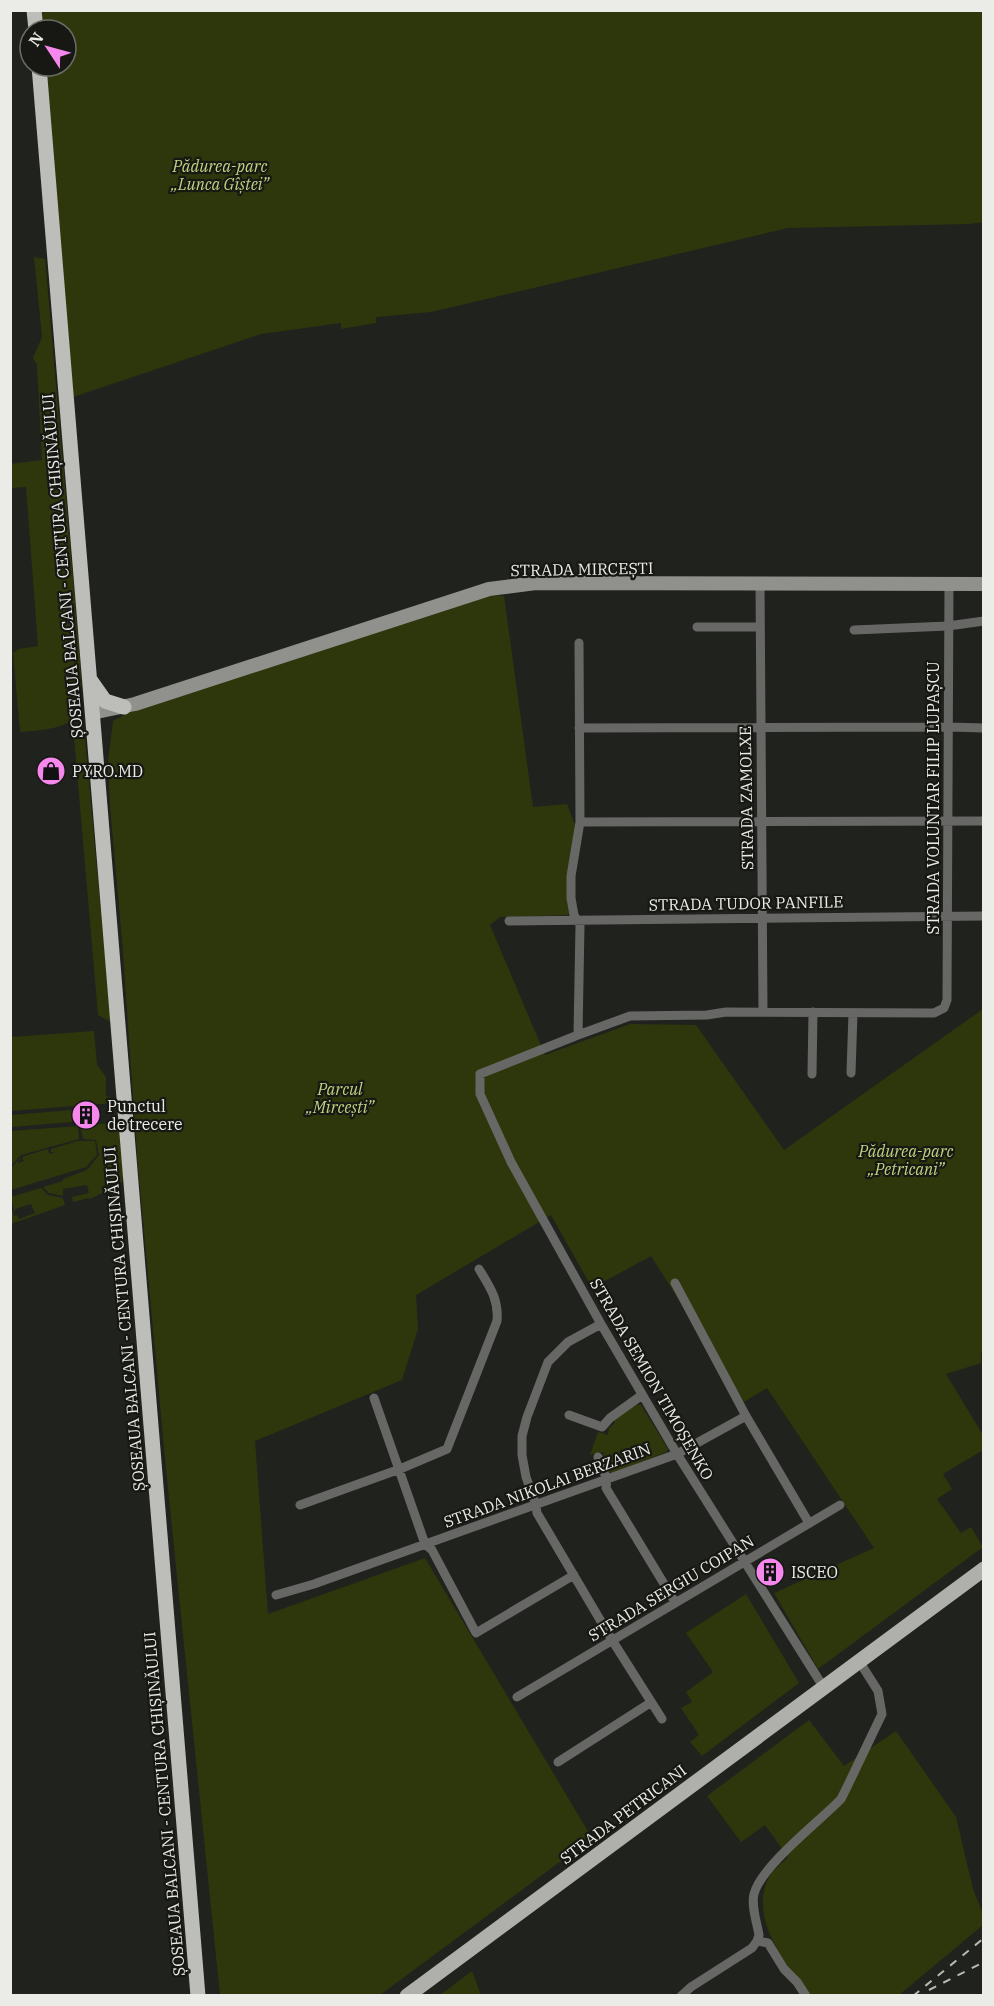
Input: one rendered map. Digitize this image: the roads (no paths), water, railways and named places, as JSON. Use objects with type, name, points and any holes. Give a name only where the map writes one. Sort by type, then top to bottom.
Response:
[{"type":"highway","name":"ȘOSEAUA BALCANI - CENTURA CHIȘINĂULUI","points":[[40,78],[198,1995]]},
{"type":"highway","points":[[90,679],[105,701],[124,707]]},
{"type":"main road","name":"STRADA MIRCEȘTI","points":[[92,713],[124,707],[489,589],[536,583],[984,584]]},
{"type":"main road","name":"STRADA PETRICANI","points":[[407,1995],[984,1569]]},
{"type":"street","name":"STRADA ZAMOLXE","points":[[760,583],[763,1011]]},
{"type":"street","name":"STRADA VOLUNTAR FILIP LUPAȘCU","points":[[853,1013],[934,1013],[941,1010],[947,1000],[949,584]]},
{"type":"street","points":[[854,630],[948,626],[984,621]]},
{"type":"street","points":[[697,627],[760,627]]},
{"type":"street","points":[[579,643],[580,822],[571,876],[571,898],[580,925],[578,1035],[630,1016],[763,1011],[853,1013],[851,1073]]},
{"type":"street","points":[[579,728],[984,728]]},
{"type":"street","points":[[580,822],[984,821]]},
{"type":"street","name":"STRADA TUDOR PANFILE","points":[[509,921],[984,916]]},
{"type":"street","points":[[812,1074],[813,1012]]},
{"type":"street","name":"STRADA SEMION TIMOȘENKO","points":[[578,1035],[480,1074],[480,1094],[511,1162],[642,1395],[824,1688]]},
{"type":"street","points":[[300,1505],[400,1469],[447,1449],[497,1321],[497,1300],[479,1269]]},
{"type":"street","points":[[675,1283],[746,1416],[809,1523]]},
{"type":"street","points":[[601,1324],[568,1342],[548,1362],[522,1436],[523,1468],[537,1513],[650,1703],[662,1719]]},
{"type":"street","points":[[569,1415],[602,1427],[642,1395]]},
{"type":"street","points":[[374,1398],[425,1544],[432,1550],[476,1633],[574,1575]]},
{"type":"street","name":"STRADA NIKOLAI BERZARIN","points":[[276,1595],[314,1584],[677,1454],[746,1416]]},
{"type":"street","points":[[598,1457],[607,1480],[606,1488],[675,1602]]},
{"type":"street","name":"STRADA SERGIU COIPAN","points":[[517,1697],[840,1505]]},
{"type":"street","points":[[681,1995],[752,1948],[758,1941],[754,1895],[759,1884],[776,1862],[841,1799],[882,1714],[878,1691],[859,1661]]},
{"type":"street","points":[[558,1762],[650,1703]]},
{"type":"street","points":[[758,1941],[768,1943],[784,1969],[806,1995]]},
{"type":"railway","points":[[913,1996],[984,1938]]},
{"type":"railway","points":[[929,1990],[984,1962]]},
{"type":"place","name":"PYRO.MD","points":[[51,771]]},
{"type":"place","name":"Punctul de trecere","points":[[86,1115]]},
{"type":"place","name":"ISCEO","points":[[770,1572]]},
{"type":"park label","name":"Pădurea-parc „Lunca Gîștei”","points":[[220,175]]},
{"type":"park label","name":"Parcul „Mircești”","points":[[340,1098]]},
{"type":"park label","name":"Pădurea-parc „Petricani”","points":[[906,1160]]}]
